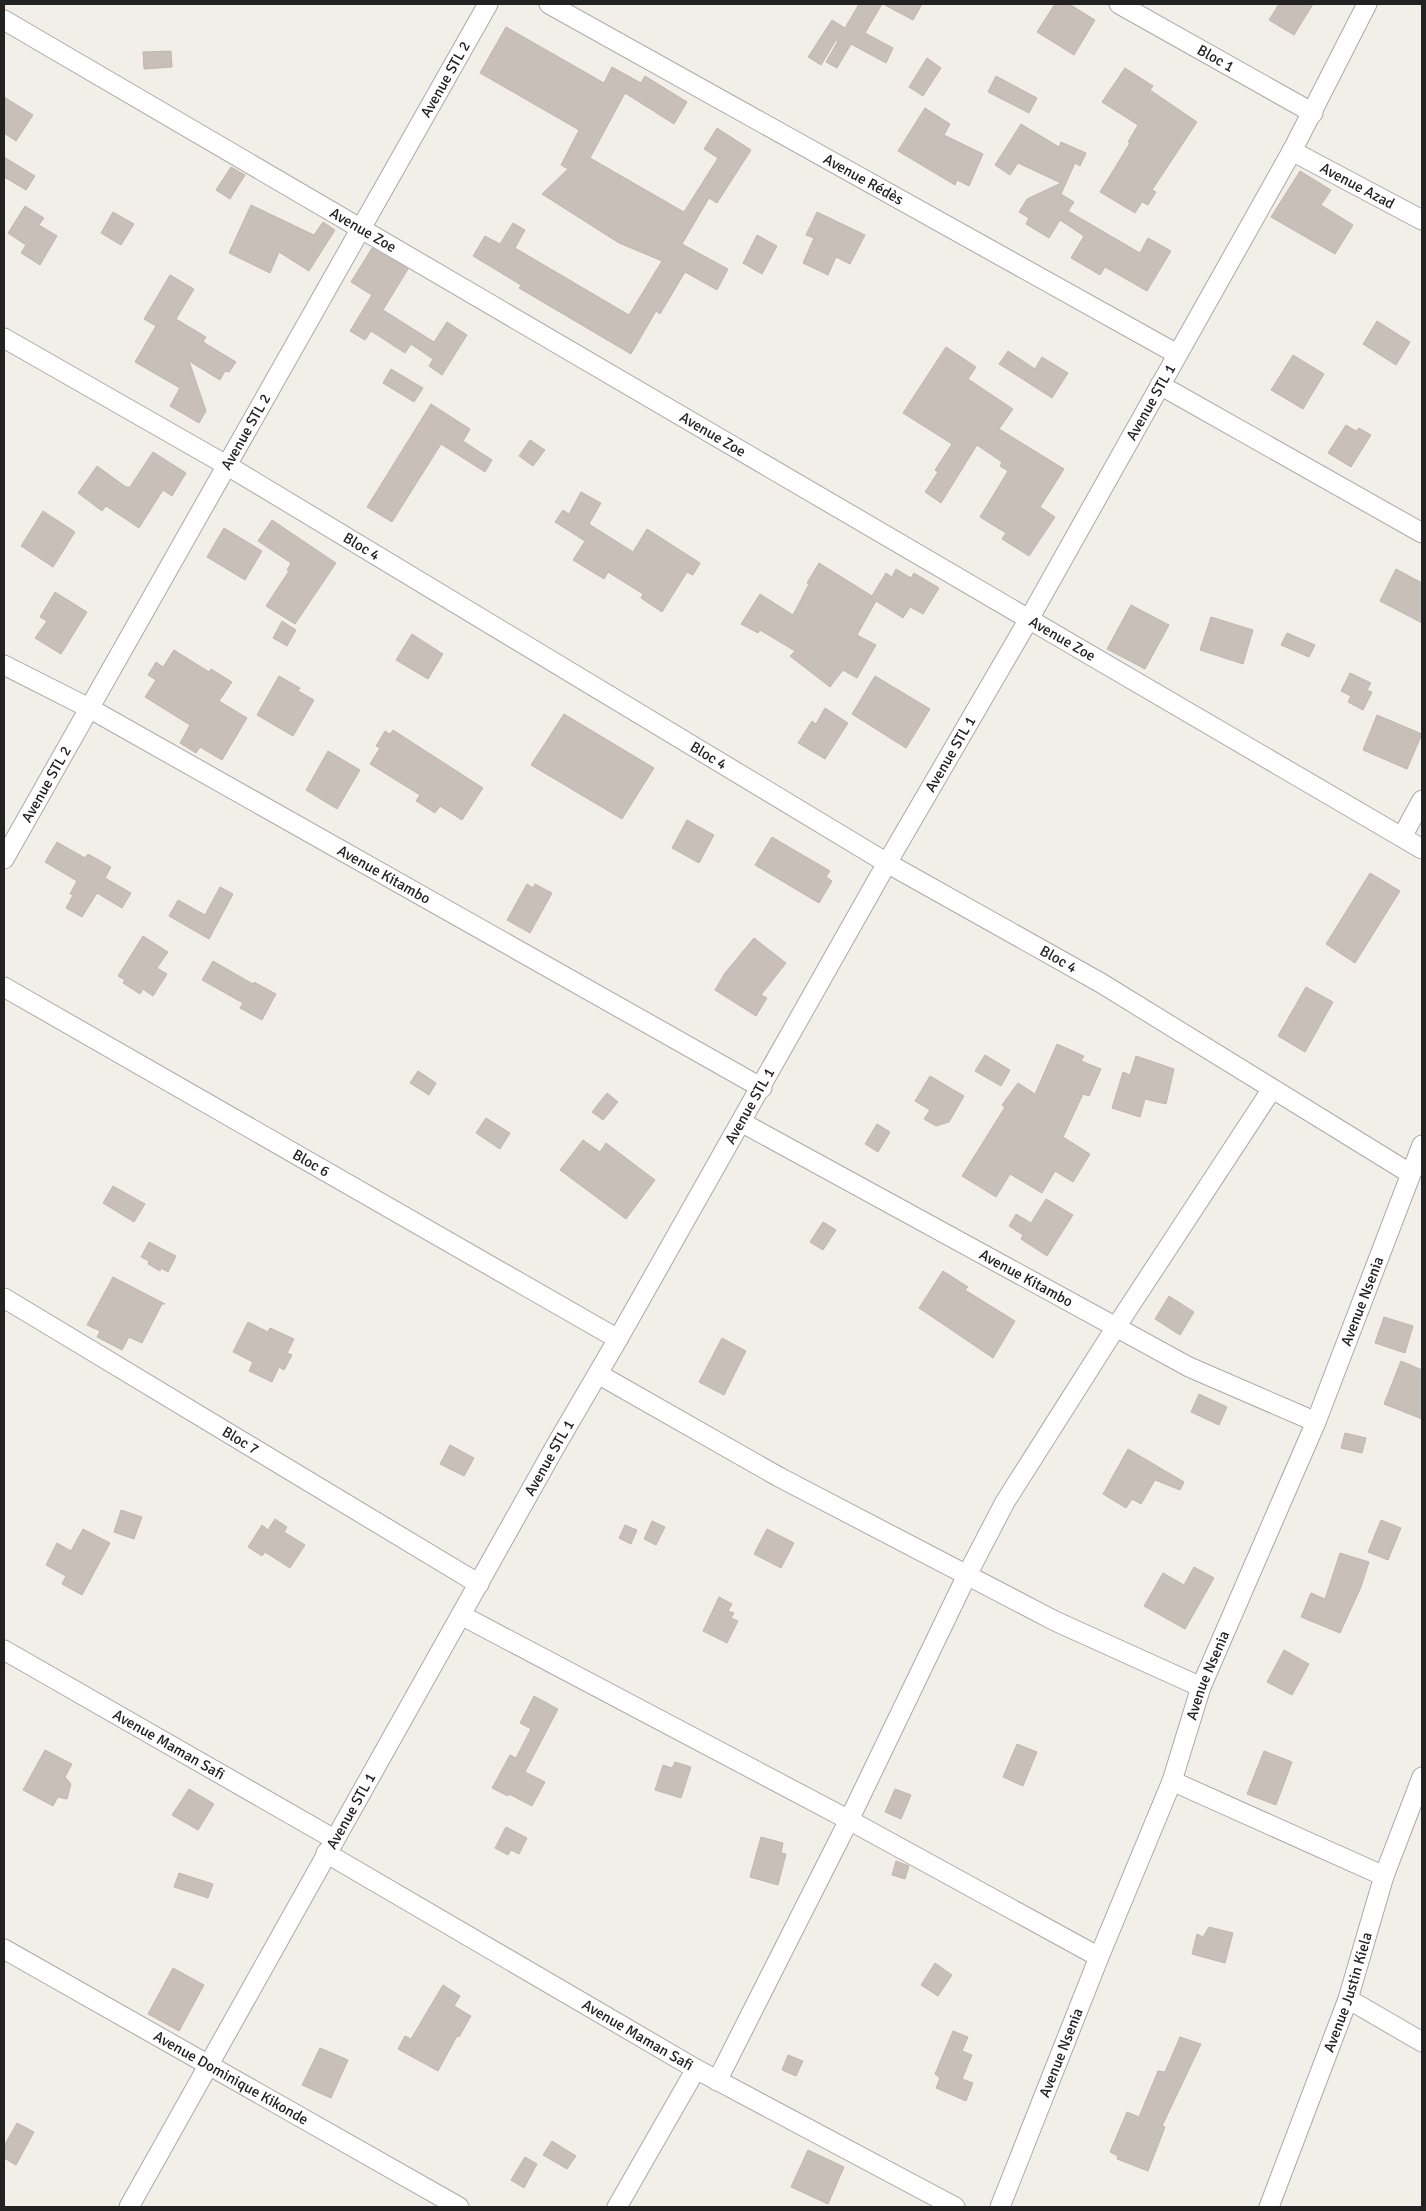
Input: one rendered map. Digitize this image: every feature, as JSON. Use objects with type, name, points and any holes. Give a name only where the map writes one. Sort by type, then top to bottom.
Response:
[{"type":"street","name":"Avenue STL 2","points":[[4,859],[488,4]]},
{"type":"street","name":"Avenue Rédès","points":[[549,4],[1177,354]]},
{"type":"street","name":"Bloc 1","points":[[1120,4],[1313,112]]},
{"type":"street","name":"Avenue STL 1","points":[[128,2207],[330,1846],[762,1088],[887,863],[1029,619],[1292,152],[1367,4]]},
{"type":"street","name":"Avenue Zoe","points":[[4,20],[360,230],[1422,849]]},
{"type":"street","name":"Avenue Azad","points":[[1292,152],[1422,220]]},
{"type":"street","name":"Bloc 4","points":[[4,338],[228,466],[887,863],[1101,983],[1411,1174]]},
{"type":"street","points":[[1160,385],[1422,533]]},
{"type":"street","name":"Avenue Kitambo","points":[[4,665],[89,708],[762,1088]]},
{"type":"street","points":[[1402,837],[1422,800]]},
{"type":"street","name":"Bloc 6","points":[[4,988],[618,1339]]},
{"type":"street","points":[[717,2081],[849,1820],[967,1575],[1005,1502],[1116,1327],[1272,1089]]},
{"type":"street","name":"Avenue Kitambo","points":[[741,1122],[1189,1367],[1316,1422]]},
{"type":"street","name":"Avenue Nsenia","points":[[1000,2207],[1099,1957],[1172,1781],[1201,1688],[1316,1422],[1422,1145]]},
{"type":"street","name":"Bloc 7","points":[[4,1298],[479,1584]]},
{"type":"street","points":[[598,1374],[779,1477],[1055,1621],[1201,1688]]},
{"type":"street","points":[[461,1615],[849,1820],[1099,1957]]},
{"type":"street","name":"Avenue Maman Safi","points":[[4,1650],[330,1846],[696,2070],[955,2207]]},
{"type":"street","name":"Avenue Justin Kiela","points":[[1269,2207],[1348,1999],[1384,1876],[1422,1777]]},
{"type":"street","points":[[1172,1781],[1384,1876]]},
{"type":"street","name":"Avenue Dominique Kikonde","points":[[4,1949],[458,2207]]},
{"type":"street","points":[[1348,1999],[1422,2042]]},
{"type":"street","points":[[617,2207],[696,2070]]},
{"type":"building","points":[[859,4],[882,4],[865,33],[893,48],[886,63],[851,44],[837,68],[826,62],[838,41],[836,40],[821,65],[808,57],[832,20],[845,28]]},
{"type":"building","points":[[883,4],[922,4],[913,20]]},
{"type":"building","points":[[1055,4],[1069,4],[1095,20],[1074,55],[1037,32]]},
{"type":"building","points":[[1279,4],[1313,4],[1294,35],[1269,20]]},
{"type":"building","points":[[506,27],[604,83],[612,67],[641,83],[645,76],[687,102],[674,124],[625,93],[590,158],[684,212],[718,158],[704,149],[717,128],[751,150],[717,203],[709,198],[682,244],[728,269],[717,290],[685,272],[660,314],[656,311],[631,354],[519,288],[521,285],[473,256],[485,236],[500,244],[513,223],[525,230],[515,248],[629,315],[662,261],[619,243],[542,194],[568,169],[561,165],[579,130],[480,73]]},
{"type":"building","points":[[171,51],[172,67],[144,69],[143,52]]},
{"type":"building","points":[[927,58],[941,68],[923,96],[909,87]]},
{"type":"building","points":[[1125,68],[1153,86],[1150,90],[1197,122],[1152,190],[1156,192],[1148,205],[1142,202],[1135,213],[1100,192],[1130,143],[1128,142],[1138,125],[1102,102]]},
{"type":"building","points":[[996,76],[1037,98],[1029,113],[988,92]]},
{"type":"building","points":[[4,97],[33,115],[16,141],[4,133]]},
{"type":"building","points":[[925,108],[950,124],[944,135],[983,154],[969,186],[957,180],[955,185],[898,151]]},
{"type":"building","points":[[1021,124],[1059,147],[1061,142],[1086,153],[1080,166],[1075,163],[1061,194],[1074,202],[1068,211],[1140,253],[1148,238],[1171,251],[1147,291],[1105,267],[1100,275],[1071,258],[1084,236],[1060,220],[1049,238],[1026,224],[1029,218],[1019,212],[1027,199],[1061,183],[1018,163],[1010,175],[995,165]]},
{"type":"building","points":[[4,157],[35,176],[26,190],[4,177]]},
{"type":"building","points":[[231,167],[245,175],[230,199],[216,190]]},
{"type":"building","points":[[1300,171],[1331,190],[1321,205],[1353,225],[1335,254],[1271,217]]},
{"type":"building","points":[[251,205],[314,235],[323,222],[335,230],[309,271],[279,252],[270,273],[229,253]]},
{"type":"building","points":[[25,206],[44,218],[39,225],[57,236],[40,265],[21,253],[26,245],[8,233]]},
{"type":"building","points":[[113,212],[134,224],[121,245],[101,233]]},
{"type":"building","points":[[817,212],[865,235],[850,264],[836,257],[828,275],[803,263],[814,238],[806,235]]},
{"type":"building","points":[[757,235],[777,246],[762,274],[743,263]]},
{"type":"building","points":[[372,248],[408,269],[383,310],[434,342],[447,322],[467,335],[442,375],[429,366],[433,359],[411,344],[405,353],[371,331],[365,340],[350,331],[372,295],[351,282]]},
{"type":"building","points":[[170,275],[194,289],[176,319],[206,337],[203,342],[236,362],[229,372],[225,371],[220,380],[189,361],[206,411],[199,423],[170,406],[180,388],[135,362],[156,326],[144,319]]},
{"type":"building","points":[[1377,321],[1410,342],[1396,365],[1363,344]]},
{"type":"building","points":[[946,347],[976,367],[968,379],[1013,409],[999,429],[1064,469],[1040,507],[1055,517],[1029,556],[1002,539],[1006,533],[980,517],[1008,471],[1000,466],[1002,462],[977,445],[941,503],[925,492],[938,472],[935,470],[952,444],[903,413]]},
{"type":"building","points":[[1008,351],[1035,369],[1042,357],[1068,373],[1052,398],[999,364]]},
{"type":"building","points":[[1293,355],[1324,374],[1303,409],[1271,390]]},
{"type":"building","points":[[391,369],[423,388],[414,402],[383,383]]},
{"type":"building","points":[[431,404],[470,429],[463,441],[492,460],[485,472],[441,444],[392,522],[367,507]]},
{"type":"building","points":[[1346,425],[1356,431],[1359,428],[1371,435],[1351,467],[1328,453]]},
{"type":"building","points":[[530,440],[545,450],[533,466],[519,456]]},
{"type":"building","points":[[153,452],[186,473],[172,496],[163,490],[139,528],[106,506],[102,511],[78,493],[97,466],[126,487],[130,487]]},
{"type":"building","points":[[581,492],[601,503],[589,524],[633,552],[647,529],[700,563],[693,575],[687,572],[662,612],[641,598],[643,594],[608,572],[604,579],[573,560],[585,541],[555,522],[563,510],[569,514]]},
{"type":"building","points":[[43,511],[75,532],[53,567],[21,546]]},
{"type":"building","points":[[272,520],[336,563],[295,624],[266,606],[289,571],[287,570],[291,563],[258,541]]},
{"type":"building","points":[[224,528],[262,551],[245,580],[207,557]]},
{"type":"building","points":[[819,563],[872,596],[886,573],[892,577],[896,569],[911,578],[914,573],[939,588],[923,614],[910,607],[903,618],[876,601],[857,635],[876,645],[857,678],[843,670],[830,687],[790,656],[795,651],[760,630],[758,633],[741,624],[760,594],[793,615],[809,584],[807,583]]},
{"type":"building","points":[[1396,569],[1422,583],[1422,623],[1380,601]]},
{"type":"building","points":[[55,592],[87,612],[61,654],[35,638],[47,621],[40,617]]},
{"type":"building","points":[[1131,605],[1169,625],[1145,669],[1107,649]]},
{"type":"building","points":[[1211,617],[1253,630],[1243,664],[1200,650]]},
{"type":"building","points":[[282,621],[296,630],[287,646],[273,638]]},
{"type":"building","points":[[1287,633],[1315,645],[1309,657],[1281,645]]},
{"type":"building","points":[[412,634],[443,654],[428,679],[396,660]]},
{"type":"building","points":[[174,650],[209,672],[211,669],[232,682],[219,701],[247,718],[222,760],[200,747],[196,753],[180,743],[190,725],[145,697],[156,680],[148,675],[156,662],[163,667]]},
{"type":"building","points":[[1350,673],[1371,683],[1367,690],[1372,692],[1363,710],[1348,702],[1351,696],[1341,691]]},
{"type":"building","points":[[279,676],[300,688],[298,691],[314,700],[293,736],[257,715]]},
{"type":"building","points":[[875,676],[930,709],[906,748],[852,714]]},
{"type":"building","points":[[825,708],[848,723],[825,759],[798,743],[812,721],[816,724]]},
{"type":"building","points":[[564,714],[654,768],[622,819],[531,765]]},
{"type":"building","points":[[1377,715],[1422,734],[1407,769],[1363,750]]},
{"type":"building","points":[[393,730],[483,788],[462,820],[440,806],[435,813],[416,801],[420,795],[370,764],[380,748],[376,746],[385,731],[390,734]]},
{"type":"building","points":[[328,751],[360,770],[337,809],[306,790]]},
{"type":"building","points":[[687,820],[714,835],[699,863],[672,848]]},
{"type":"building","points":[[772,837],[830,871],[826,877],[832,881],[819,903],[755,865]]},
{"type":"building","points":[[57,842],[85,858],[88,854],[111,867],[105,878],[131,893],[122,908],[97,893],[82,917],[66,908],[73,895],[70,894],[77,881],[45,862]]},
{"type":"building","points":[[1370,873],[1400,891],[1355,963],[1326,944]]},
{"type":"building","points":[[527,884],[533,888],[535,884],[552,893],[530,933],[507,920]]},
{"type":"building","points":[[220,887],[233,894],[209,939],[169,916],[178,900],[205,915]]},
{"type":"building","points":[[143,936],[168,952],[157,968],[167,974],[153,996],[143,989],[140,994],[123,983],[125,980],[118,976]]},
{"type":"building","points":[[754,938],[786,963],[761,995],[767,998],[756,1016],[715,990],[725,973]]},
{"type":"building","points":[[213,961],[253,984],[254,982],[276,994],[262,1020],[240,1008],[243,1003],[202,980]]},
{"type":"building","points":[[1306,987],[1333,1002],[1305,1052],[1278,1036]]},
{"type":"building","points":[[1057,1044],[1084,1056],[1081,1061],[1101,1069],[1089,1096],[1083,1094],[1063,1137],[1090,1154],[1073,1182],[1055,1171],[1042,1193],[1010,1174],[996,1197],[962,1176],[1005,1107],[1002,1105],[1018,1083],[1035,1094]]},
{"type":"building","points":[[985,1055],[1010,1070],[1001,1086],[975,1071]]},
{"type":"building","points":[[1136,1056],[1174,1069],[1166,1104],[1145,1099],[1140,1117],[1112,1108],[1123,1072],[1130,1075]]},
{"type":"building","points":[[418,1071],[436,1083],[429,1095],[410,1083]]},
{"type":"building","points":[[930,1076],[964,1096],[949,1122],[936,1126],[924,1119],[930,1110],[915,1101]]},
{"type":"building","points":[[607,1093],[618,1102],[603,1120],[592,1112]]},
{"type":"building","points":[[486,1118],[510,1133],[500,1149],[476,1133]]},
{"type":"building","points":[[877,1124],[890,1132],[878,1152],[865,1144]]},
{"type":"building","points":[[583,1140],[600,1152],[606,1143],[655,1180],[626,1219],[560,1170]]},
{"type":"building","points":[[113,1186],[145,1204],[134,1222],[103,1203]]},
{"type":"building","points":[[1046,1199],[1073,1215],[1047,1256],[1021,1239],[1023,1235],[1009,1226],[1016,1214],[1031,1223]]},
{"type":"building","points":[[823,1222],[836,1230],[823,1250],[810,1242]]},
{"type":"building","points":[[149,1242],[176,1256],[168,1272],[161,1268],[160,1271],[148,1264],[149,1261],[141,1257]]},
{"type":"building","points":[[943,1271],[968,1287],[965,1290],[1015,1321],[993,1358],[919,1308]]},
{"type":"building","points":[[113,1277],[165,1304],[162,1304],[142,1343],[129,1337],[122,1350],[97,1337],[100,1331],[87,1325]]},
{"type":"building","points":[[1169,1296],[1194,1312],[1180,1335],[1155,1319]]},
{"type":"building","points":[[1384,1317],[1413,1326],[1405,1353],[1375,1343]]},
{"type":"building","points":[[248,1322],[268,1332],[270,1328],[294,1339],[287,1353],[292,1355],[284,1370],[279,1367],[272,1382],[249,1371],[253,1362],[233,1352]]},
{"type":"building","points":[[722,1338],[746,1351],[724,1395],[699,1382]]},
{"type":"building","points":[[1401,1361],[1422,1370],[1422,1419],[1384,1404]]},
{"type":"building","points":[[1199,1394],[1227,1407],[1219,1425],[1191,1412]]},
{"type":"building","points":[[1345,1433],[1366,1438],[1362,1453],[1341,1448]]},
{"type":"building","points":[[450,1445],[474,1458],[464,1476],[440,1464]]},
{"type":"building","points":[[1128,1449],[1184,1482],[1180,1490],[1155,1480],[1141,1504],[1132,1499],[1126,1508],[1103,1494]]},
{"type":"building","points":[[121,1510],[142,1517],[134,1539],[114,1532]]},
{"type":"building","points":[[275,1519],[287,1527],[284,1532],[305,1545],[290,1568],[265,1552],[262,1556],[248,1547],[262,1525],[268,1530]]},
{"type":"building","points":[[1381,1520],[1401,1528],[1388,1560],[1368,1552]]},
{"type":"building","points":[[652,1521],[665,1527],[656,1545],[644,1539]]},
{"type":"building","points":[[625,1525],[637,1530],[631,1544],[619,1538]]},
{"type":"building","points":[[83,1529],[110,1543],[82,1595],[62,1584],[66,1576],[46,1565],[57,1543],[71,1551]]},
{"type":"building","points":[[767,1529],[794,1543],[781,1568],[754,1554]]},
{"type":"building","points":[[1340,1553],[1369,1562],[1361,1587],[1340,1633],[1301,1617],[1311,1593],[1325,1599]]},
{"type":"building","points":[[1194,1567],[1214,1578],[1185,1629],[1144,1606],[1163,1573],[1184,1585]]},
{"type":"building","points":[[719,1597],[732,1604],[728,1611],[734,1613],[731,1618],[738,1621],[727,1643],[703,1631]]},
{"type":"building","points":[[1284,1650],[1309,1664],[1292,1695],[1267,1682]]},
{"type":"building","points":[[534,1696],[558,1709],[525,1772],[545,1782],[532,1806],[509,1794],[508,1796],[492,1788],[510,1755],[516,1758],[531,1729],[520,1723]]},
{"type":"building","points":[[1017,1744],[1037,1752],[1023,1786],[1003,1777]]},
{"type":"building","points":[[45,1750],[72,1764],[65,1777],[71,1784],[67,1799],[58,1797],[53,1806],[23,1790]]},
{"type":"building","points":[[1264,1751],[1292,1762],[1276,1805],[1247,1794]]},
{"type":"building","points":[[675,1762],[691,1767],[681,1798],[655,1790],[663,1765],[672,1768]]},
{"type":"building","points":[[189,1789],[214,1804],[198,1830],[172,1815]]},
{"type":"building","points":[[895,1789],[911,1795],[901,1819],[885,1812]]},
{"type":"building","points":[[506,1827],[527,1838],[519,1854],[511,1850],[508,1855],[495,1848]]},
{"type":"building","points":[[761,1837],[783,1843],[781,1853],[786,1854],[778,1885],[750,1877]]},
{"type":"building","points":[[896,1861],[909,1866],[905,1879],[892,1875]]},
{"type":"building","points":[[179,1873],[213,1884],[208,1898],[174,1887]]},
{"type":"building","points":[[1209,1927],[1233,1933],[1225,1963],[1192,1954],[1197,1934],[1203,1937]]},
{"type":"building","points":[[935,1963],[952,1975],[938,1996],[921,1985]]},
{"type":"building","points":[[173,1968],[204,1985],[179,2031],[148,2014]]},
{"type":"building","points":[[443,1985],[460,1996],[454,2006],[471,2016],[459,2037],[457,2036],[438,2071],[398,2049],[405,2036],[411,2039]]},
{"type":"building","points":[[953,2031],[968,2037],[962,2051],[972,2055],[962,2079],[973,2083],[966,2101],[936,2088],[940,2078],[935,2074]]},
{"type":"building","points":[[1180,2037],[1201,2044],[1162,2126],[1165,2127],[1148,2171],[1117,2159],[1118,2156],[1110,2152],[1127,2112],[1139,2117],[1158,2071],[1165,2072]]},
{"type":"building","points":[[320,2048],[348,2060],[331,2098],[302,2085]]},
{"type":"building","points":[[788,2055],[803,2061],[796,2076],[782,2070]]},
{"type":"building","points":[[17,2123],[34,2132],[16,2165],[4,2158],[4,2146]]},
{"type":"building","points":[[552,2141],[576,2156],[567,2169],[543,2155]]},
{"type":"building","points":[[808,2150],[844,2167],[828,2204],[791,2187]]},
{"type":"building","points":[[525,2157],[537,2164],[524,2188],[511,2180]]}]
